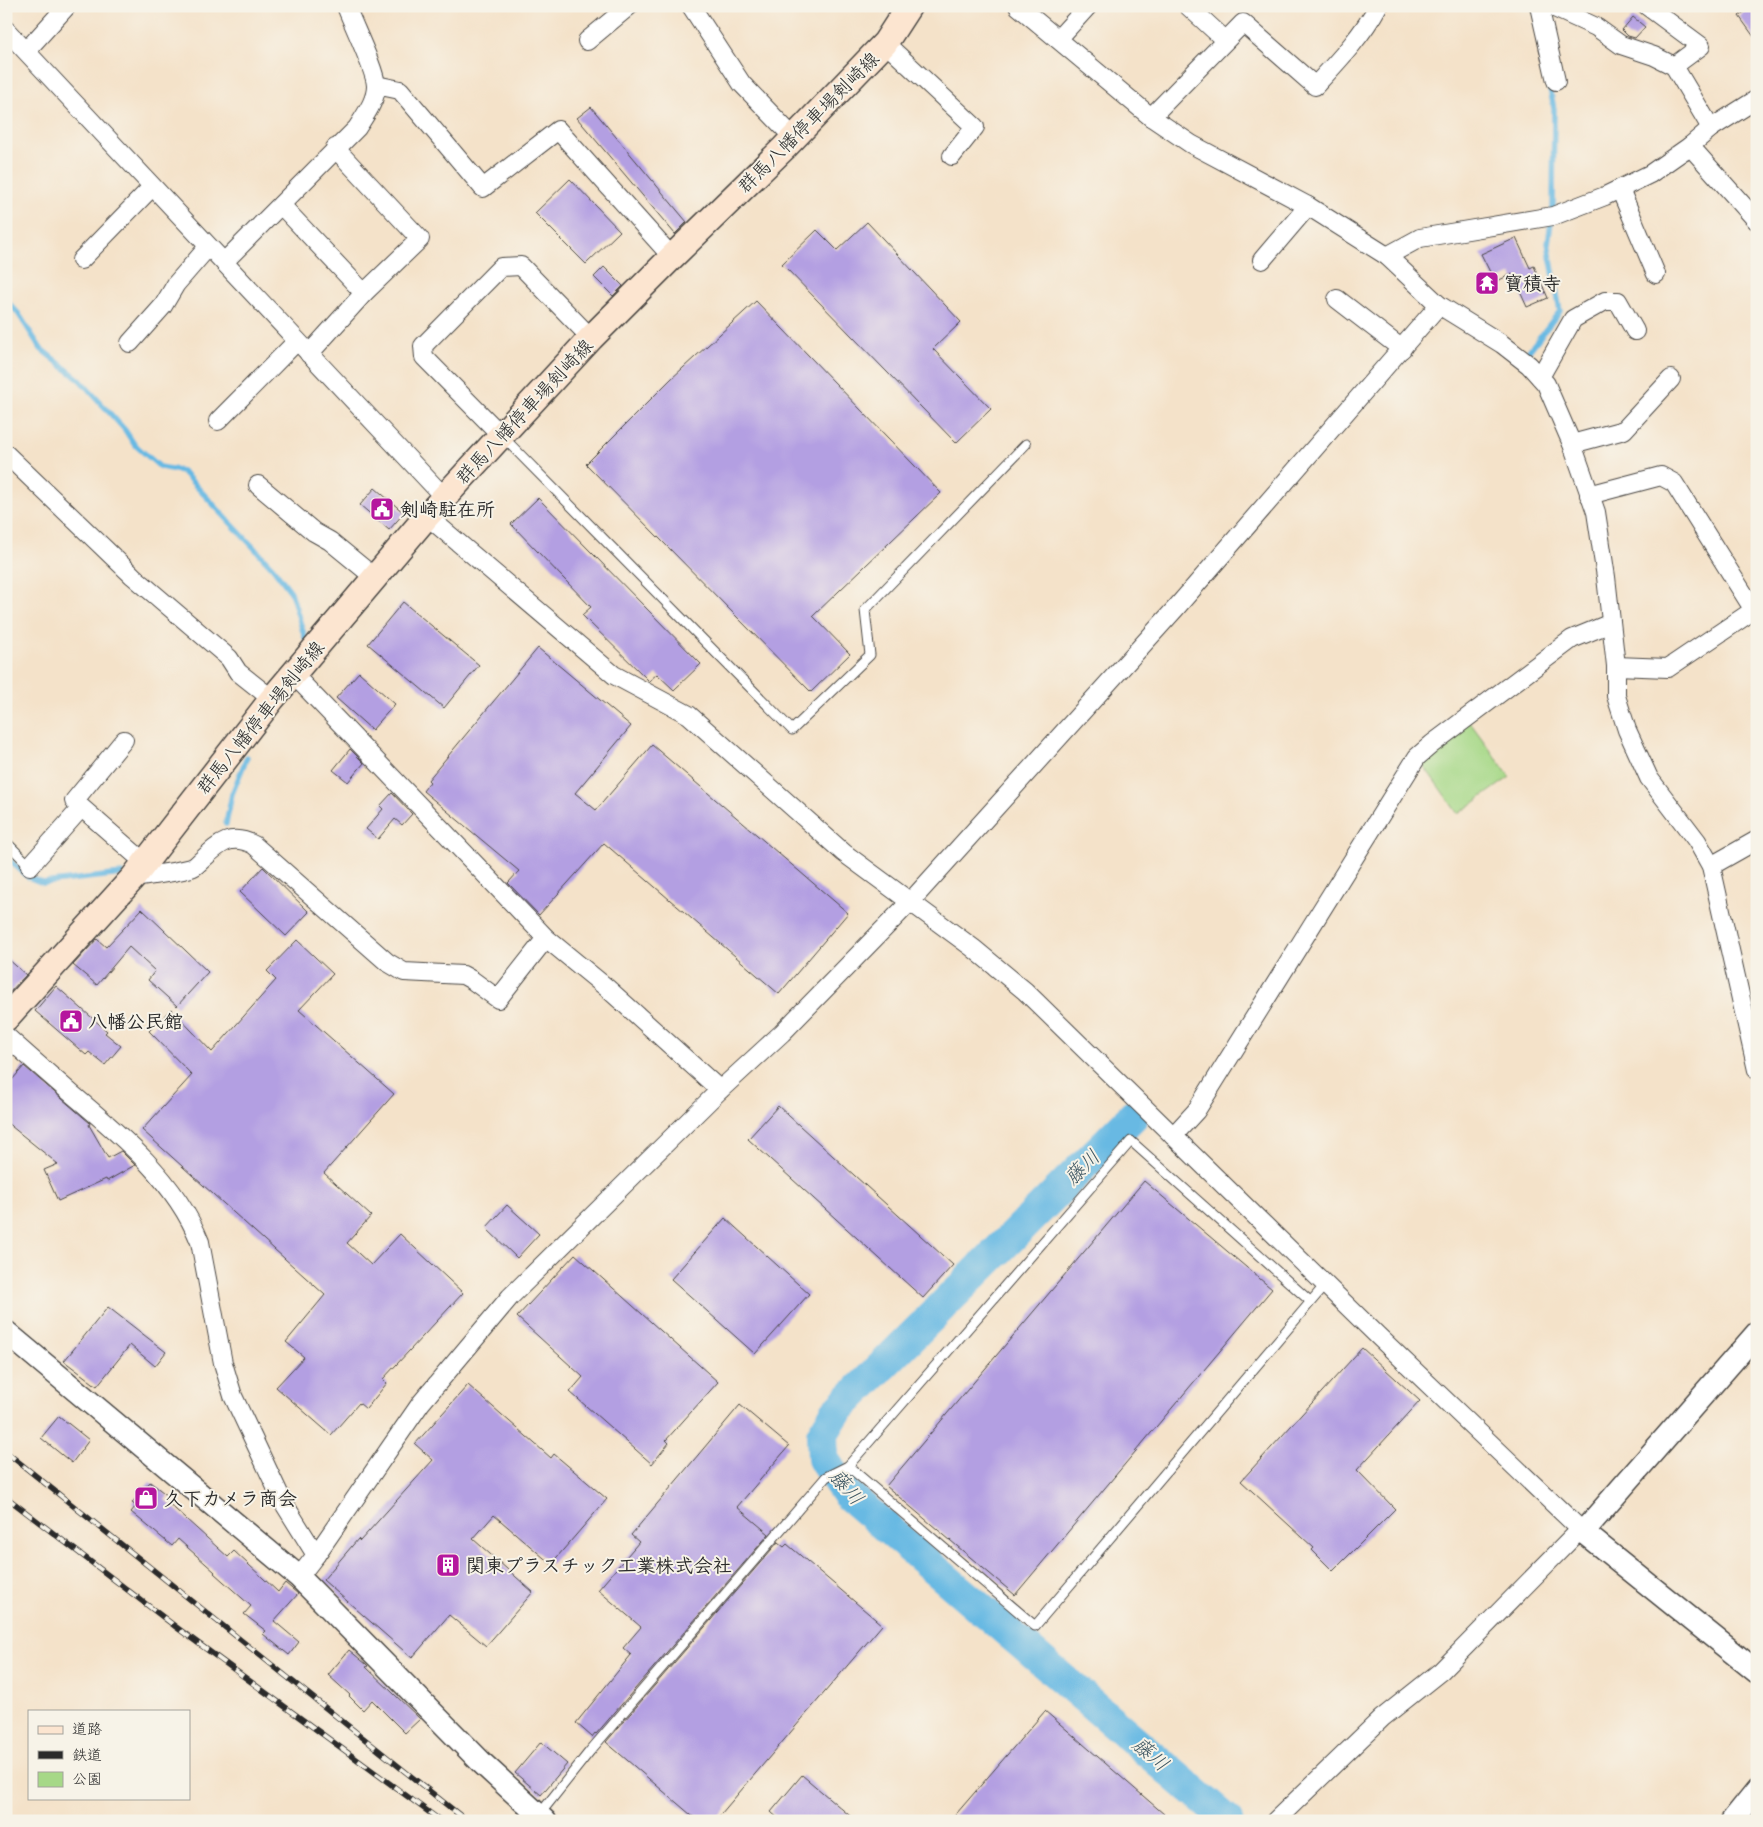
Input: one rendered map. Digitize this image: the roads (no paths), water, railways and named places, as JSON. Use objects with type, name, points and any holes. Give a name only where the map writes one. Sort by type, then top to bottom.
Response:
[{"type":"main road","name":"群馬八幡停車場剣崎線","points":[[7,1021],[139,871],[272,699],[427,516],[591,338],[672,256],[794,138],[885,43],[909,6]]},
{"type":"street","points":[[26,50],[67,6]]},
{"type":"street","points":[[224,262],[335,148],[357,128],[374,98],[376,85],[373,73],[346,6]]},
{"type":"street","points":[[587,41],[629,6]]},
{"type":"street","points":[[691,6],[742,84],[794,138]]},
{"type":"street","points":[[1018,6],[1151,117],[1191,144],[1308,206],[1387,256],[1439,305],[1502,344],[1529,365],[1546,384],[1572,444],[1597,521],[1606,577],[1616,666],[1616,696],[1627,730],[1649,778],[1697,841],[1711,866],[1757,1070]]},
{"type":"street","points":[[1058,39],[1088,6]]},
{"type":"street","points":[[1188,6],[1225,40]]},
{"type":"street","points":[[1151,117],[1243,23],[1315,86],[1352,45],[1378,6]]},
{"type":"street","points":[[1539,6],[1556,81]]},
{"type":"street","points":[[1550,6],[1596,27],[1621,45],[1654,56],[1674,66],[1711,128]]},
{"type":"street","points":[[1647,6],[1701,46],[1674,66]]},
{"type":"street","points":[[6,30],[444,497]]},
{"type":"street","points":[[885,43],[975,127],[952,156]]},
{"type":"street","points":[[376,85],[400,90],[483,188],[558,130],[672,256]]},
{"type":"street","points":[[1387,256],[1420,238],[1553,216],[1605,196],[1650,174],[1690,146],[1711,128],[1757,99]]},
{"type":"street","points":[[1690,146],[1757,221]]},
{"type":"street","points":[[309,354],[364,293],[420,239],[335,148]]},
{"type":"street","points":[[81,260],[152,187]]},
{"type":"street","points":[[1620,189],[1656,274]]},
{"type":"street","points":[[281,205],[364,293]]},
{"type":"street","points":[[1262,260],[1308,206]]},
{"type":"street","points":[[130,343],[163,306],[176,284],[208,247]]},
{"type":"street","points":[[502,436],[424,357],[423,346],[501,267],[521,266],[591,338]]},
{"type":"street","points":[[1337,299],[1402,349]]},
{"type":"street","points":[[1540,377],[1573,319],[1605,301],[1618,301],[1635,331]]},
{"type":"street","points":[[298,1577],[421,1403],[510,1297],[720,1090],[782,1033],[911,901],[1175,609],[1439,305]]},
{"type":"street","points":[[218,421],[297,341]]},
{"type":"street","points":[[1572,444],[1624,430],[1671,379]]},
{"type":"street","points":[[6,454],[133,576],[229,658],[238,672],[272,699]]},
{"type":"street","points":[[1589,495],[1661,476],[1674,483],[1755,612],[1668,668],[1616,666]]},
{"type":"street","points":[[258,485],[314,532],[330,541],[374,577]]},
{"type":"street","points":[[427,516],[614,675],[689,715],[844,853],[973,948],[1025,991],[1326,1285],[1583,1532],[1757,1672]]},
{"type":"street","points":[[1173,1136],[1196,1111],[1417,757],[1572,639],[1611,623]]},
{"type":"street","points":[[293,674],[546,938],[607,988],[720,1090]]},
{"type":"street","points":[[124,740],[74,801],[139,871],[193,868],[214,848],[228,840],[245,840],[254,845],[386,962],[404,972],[462,975],[498,999],[546,938]]},
{"type":"street","points":[[30,866],[81,808]]},
{"type":"street","points":[[1711,866],[1757,840]]},
{"type":"street","points":[[7,1021],[136,1150],[182,1205],[190,1218],[200,1242],[223,1362],[233,1396],[283,1502],[316,1554]]},
{"type":"street","points":[[6,1332],[298,1577],[482,1763],[542,1818]]},
{"type":"street","points":[[1275,1821],[1382,1718],[1441,1671],[1574,1536],[1583,1532],[1757,1333]]},
{"type":"street","points":[[1732,1821],[1757,1790]]},
{"type":"lane","points":[[502,436],[792,730],[870,655],[865,610],[1026,444]]},
{"type":"lane","points":[[6,842],[30,866]]},
{"type":"lane","points":[[542,1818],[596,1744],[826,1477],[848,1466],[1131,1141],[1310,1301]]},
{"type":"lane","points":[[848,1466],[1036,1626],[1310,1301],[1326,1285]]},
{"type":"waterway","points":[[1528,352],[1560,311],[1548,243],[1553,209],[1554,109],[1548,79]]},
{"type":"waterway","points":[[6,300],[18,313],[41,349],[80,380],[125,430],[134,444],[160,467],[182,471],[273,568],[291,592],[305,638]]},
{"type":"waterway","points":[[226,824],[232,794],[247,757]]},
{"type":"waterway","points":[[6,857],[28,877],[43,883],[122,874]]},
{"type":"waterway","name":"藤川","points":[[1133,1116],[836,1412],[822,1435],[823,1459],[846,1493],[1228,1821]]},
{"type":"railway","points":[[6,1452],[467,1821]]},
{"type":"railway","points":[[6,1497],[176,1627],[441,1821]]},
{"type":"place","name":"寶積寺","points":[[1487,283]]},
{"type":"place","name":"剣崎駐在所","points":[[382,509]]},
{"type":"place","name":"八幡公民館","points":[[71,1021]]},
{"type":"place","name":"久下カメラ商会","points":[[146,1498]]},
{"type":"place","name":"関東プラスチック工業株式会社","points":[[448,1565]]}]
